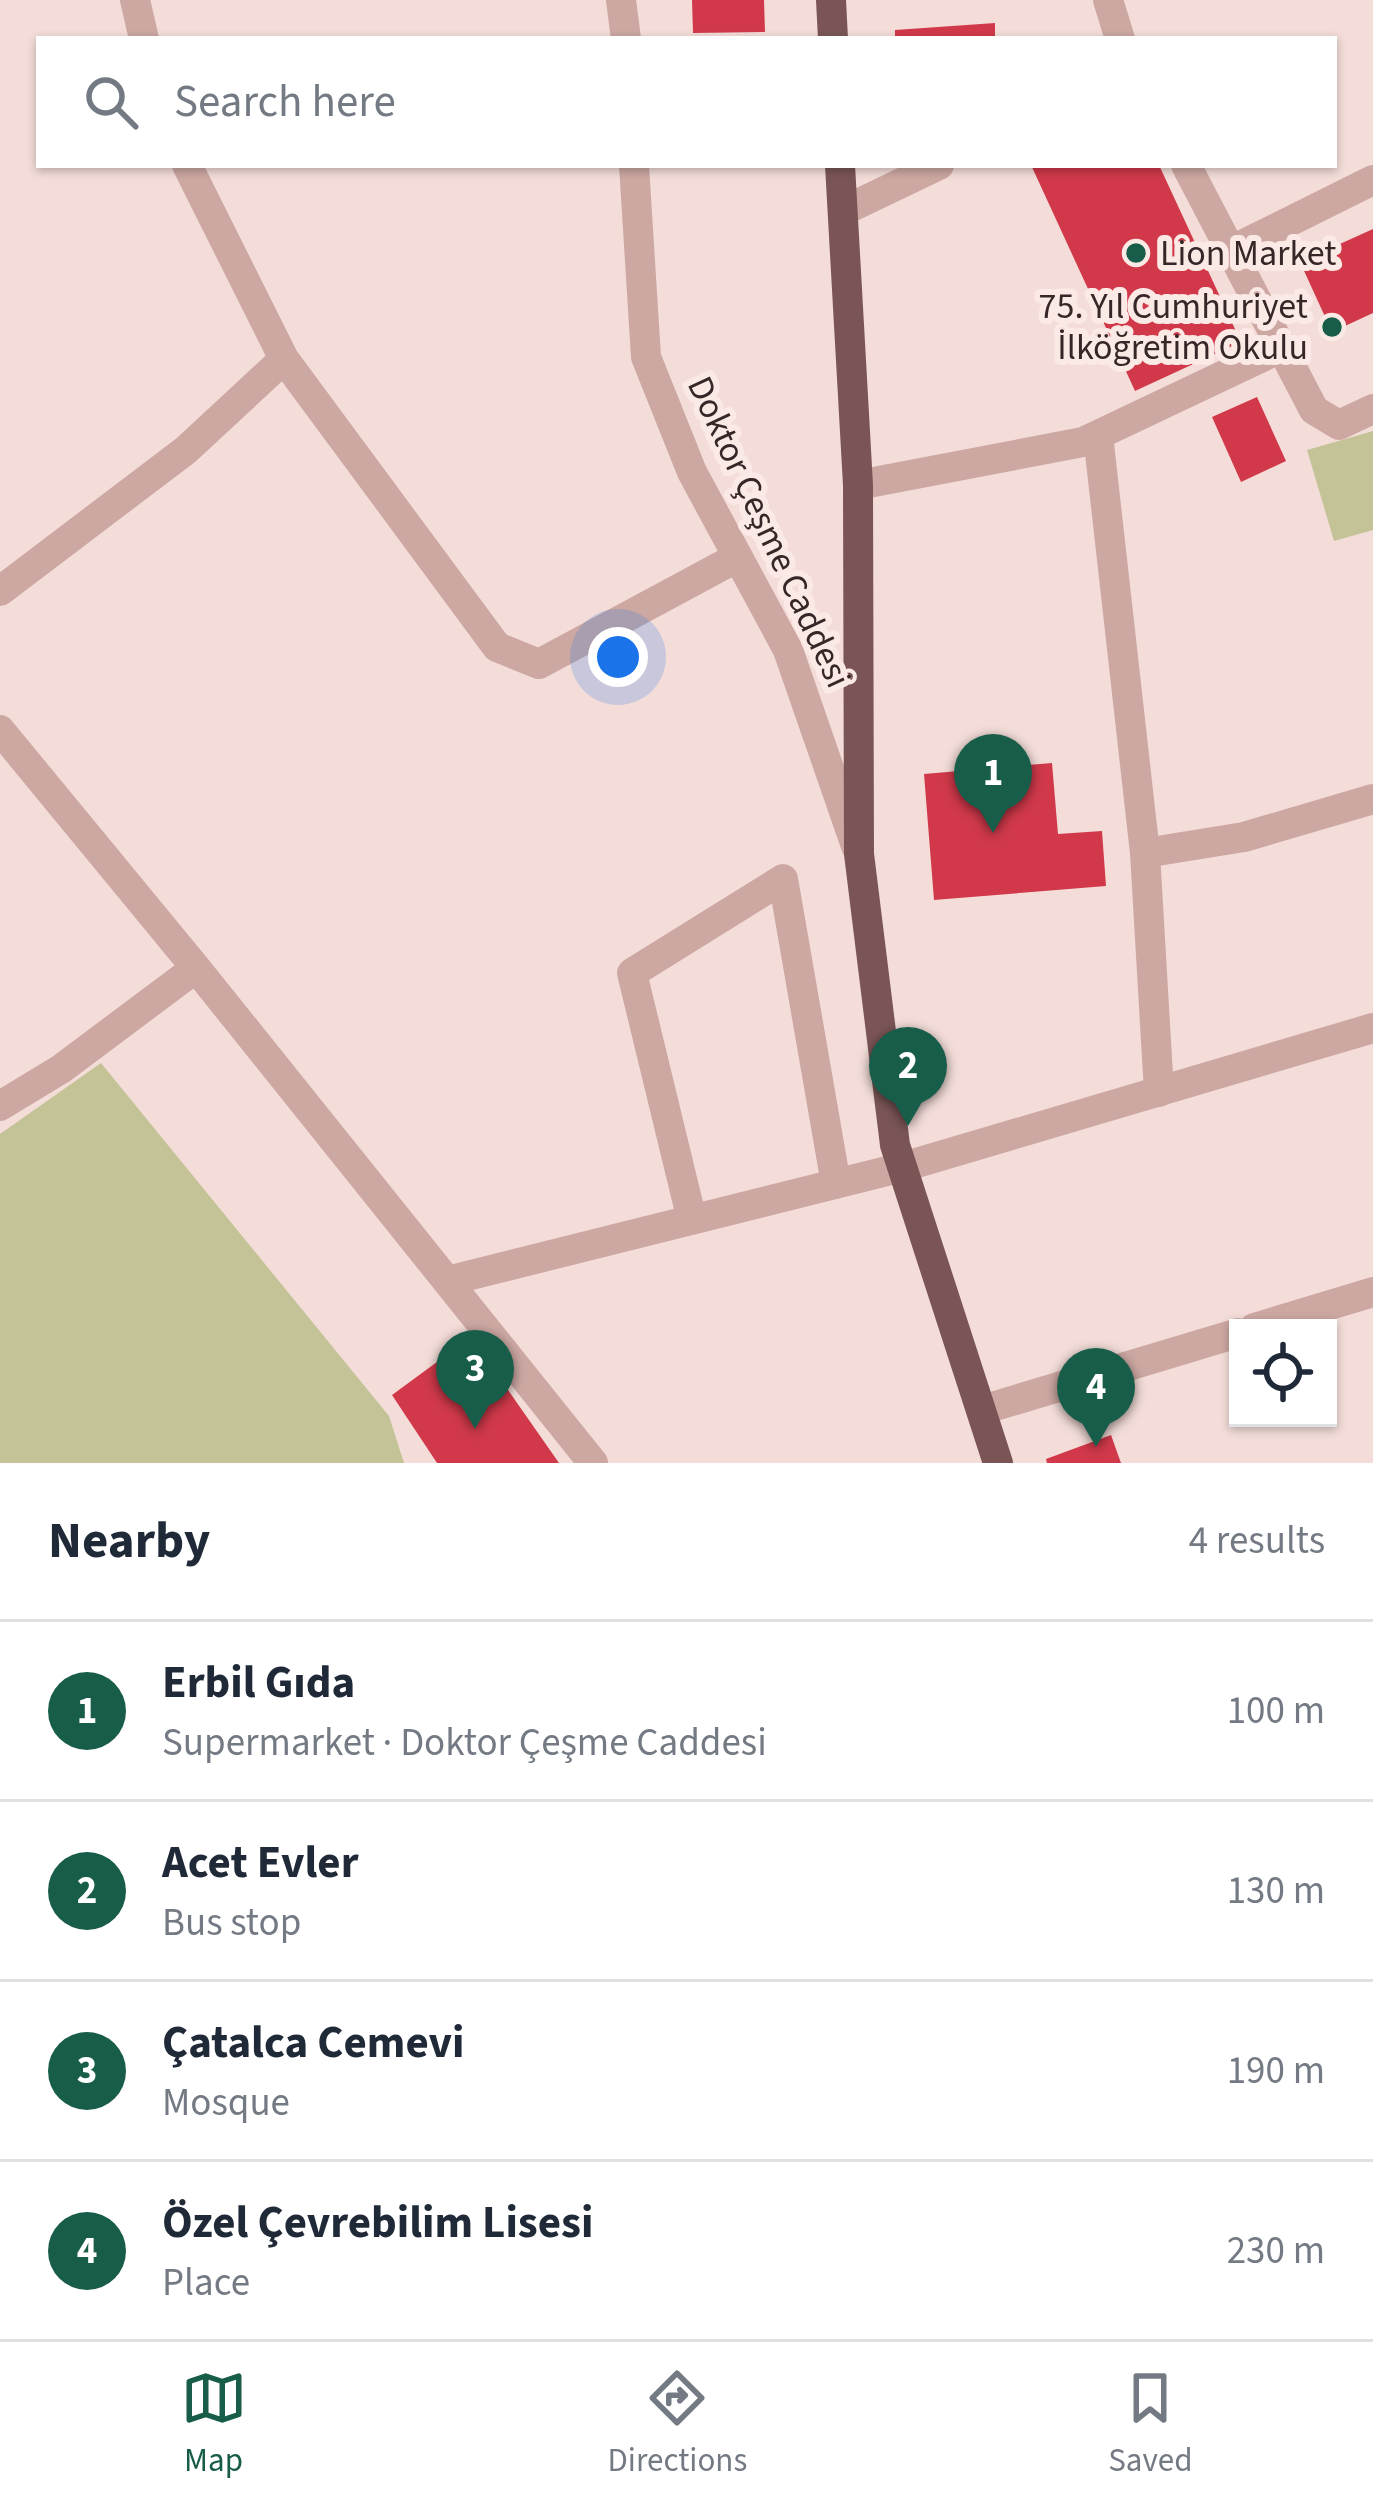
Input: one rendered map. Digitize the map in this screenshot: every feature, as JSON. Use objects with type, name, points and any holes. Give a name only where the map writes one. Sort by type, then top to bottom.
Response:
[{"type":"main road","points":[[831,0],[833,36]]},
{"type":"main road","points":[[840,168],[858,485],[859,854],[896,1145],[998,1463]]},
{"type":"street","points":[[135,0],[143,36]]},
{"type":"street","points":[[1108,0],[1119,36]]},
{"type":"street","points":[[188,168],[284,359],[496,647],[539,664],[738,557]]},
{"type":"street","name":"Doktor Çeşme Caddesi","points":[[634,168],[646,357],[692,472],[788,650],[859,854]]},
{"type":"street","points":[[843,211],[933,168]]},
{"type":"street","points":[[1188,168],[1314,410],[1340,425],[1373,409]]},
{"type":"street","points":[[1231,251],[1373,180]]},
{"type":"street","points":[[858,485],[1083,442],[1281,348]]},
{"type":"street","points":[[0,591],[186,450],[284,359]]},
{"type":"street","points":[[1098,435],[1144,854],[1159,1092]]},
{"type":"street","points":[[0,730],[593,1463]]},
{"type":"street","points":[[1144,854],[1244,837],[1373,800]]},
{"type":"street","points":[[692,1220],[632,973],[783,879],[836,1184]]},
{"type":"street","points":[[0,1106],[62,1069],[196,968]]},
{"type":"street","points":[[447,1281],[903,1167],[1373,1028]]},
{"type":"street","points":[[1284,1319],[1373,1292]]},
{"type":"street","points":[[982,1410],[1229,1336]]},
{"type":"green space","points":[[1373,431],[1373,530],[1334,541],[1307,450]]},
{"type":"green space","points":[[101,1063],[389,1416],[404,1463],[0,1463],[0,1134]]},
{"type":"building","points":[[692,0],[764,0],[765,32],[693,33]]},
{"type":"building","points":[[995,23],[995,36],[895,36],[895,30]]},
{"type":"building","name":"Lion Market","points":[[1032,168],[1160,168],[1241,342],[1135,391]]},
{"type":"building","points":[[1373,229],[1373,313],[1332,332],[1300,262]]},
{"type":"building","points":[[1257,397],[1286,461],[1241,482],[1212,417]]},
{"type":"building","points":[[1052,763],[1058,834],[1102,831],[1106,886],[934,900],[924,774]]},
{"type":"building","points":[[471,1337],[559,1463],[437,1463],[392,1395]]},
{"type":"building","points":[[1111,1435],[1121,1463],[1047,1463],[1046,1459]]},
{"type":"place","name":"Lion Market","points":[[1136,253]]},
{"type":"place","name":"75. Yıl Cumhuriyet İlköğretim Okulu","points":[[1332,327]]},
{"type":"place","name":"Erbil Gıda","points":[[993,833]]},
{"type":"place","name":"Acet Evler","points":[[908,1126]]},
{"type":"place","name":"Çatalca Cemevi","points":[[475,1429]]},
{"type":"place","name":"Özel Çevrebilim Lisesi","points":[[1096,1447]]}]
